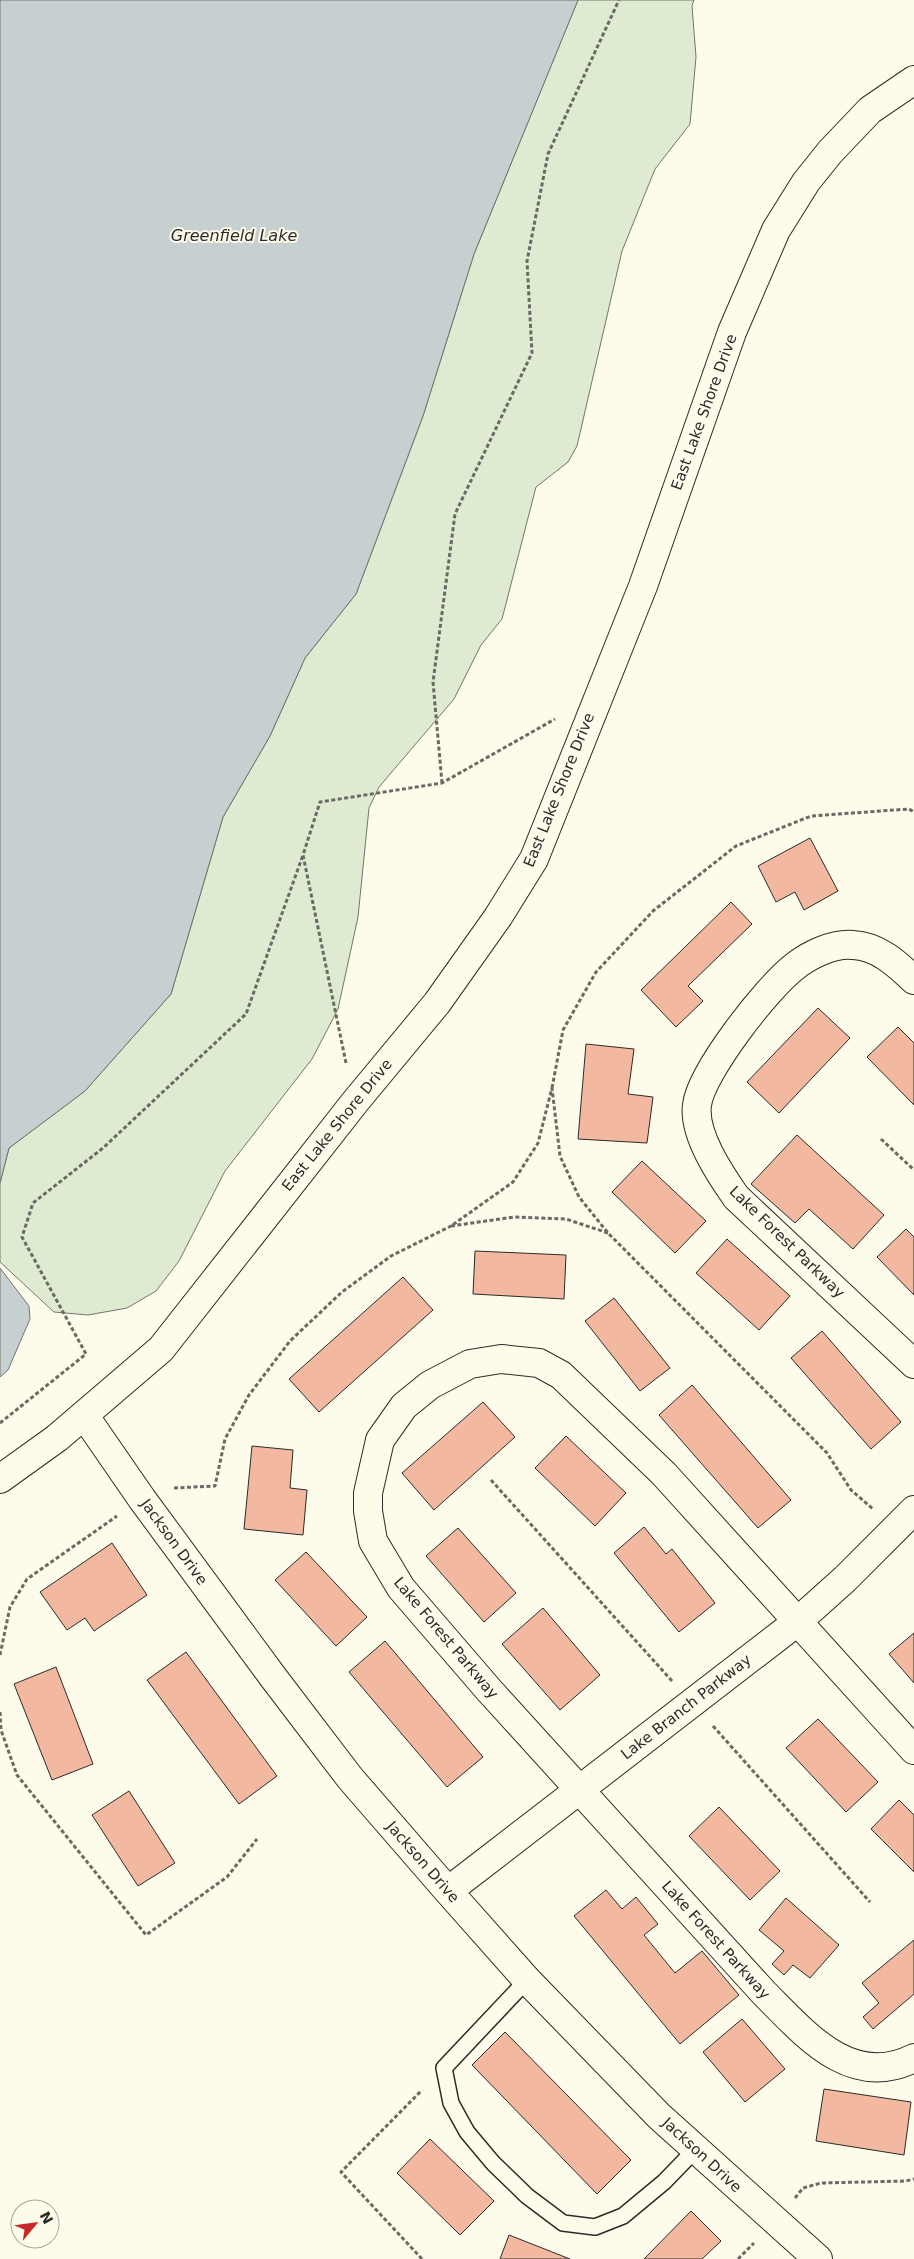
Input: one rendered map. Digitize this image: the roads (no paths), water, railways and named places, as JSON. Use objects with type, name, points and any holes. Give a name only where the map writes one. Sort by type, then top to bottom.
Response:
[{"type":"street","name":"East Lake Shore Drive","points":[[0,1479],[84,1415],[161,1348],[355,1102],[437,1003],[498,917],[534,858],[642,586],[732,332],[776,230],[806,182],[830,152],[870,110],[914,80]]},
{"type":"street","name":"Lake Forest Parkway","points":[[914,980],[880,952],[854,945],[842,945],[822,951],[795,966],[779,981],[742,1026],[709,1073],[700,1090],[696,1106],[698,1124],[716,1168],[736,1197],[914,1364]]},
{"type":"street","name":"Lake Forest Parkway","points":[[914,1750],[664,1474],[561,1375],[539,1363],[501,1359],[470,1364],[430,1385],[404,1406],[380,1440],[368,1493],[368,1511],[374,1541],[401,1588],[488,1689],[764,1993],[807,2036],[840,2058],[868,2068],[886,2068],[914,2058]]},
{"type":"street","name":"Jackson Drive","points":[[84,1415],[142,1499],[344,1770],[448,1891],[527,1980],[659,2116],[818,2259]]},
{"type":"street","name":"Lake Branch Parkway","points":[[448,1891],[797,1622],[845,1579],[905,1519]]},
{"type":"lane","points":[[527,1980],[444,2068],[451,2103],[467,2132],[493,2162],[527,2196],[563,2223],[595,2227],[623,2216],[664,2182],[695,2150]]},
{"type":"water","name":"Greenfield Lake","points":[[0,0],[578,0],[474,254],[423,416],[356,594],[305,658],[270,736],[223,817],[171,994],[85,1091],[9,1148],[0,1183]]},
{"type":"water","points":[[0,1268],[29,1306],[30,1319],[8,1370],[0,1377]]}]
